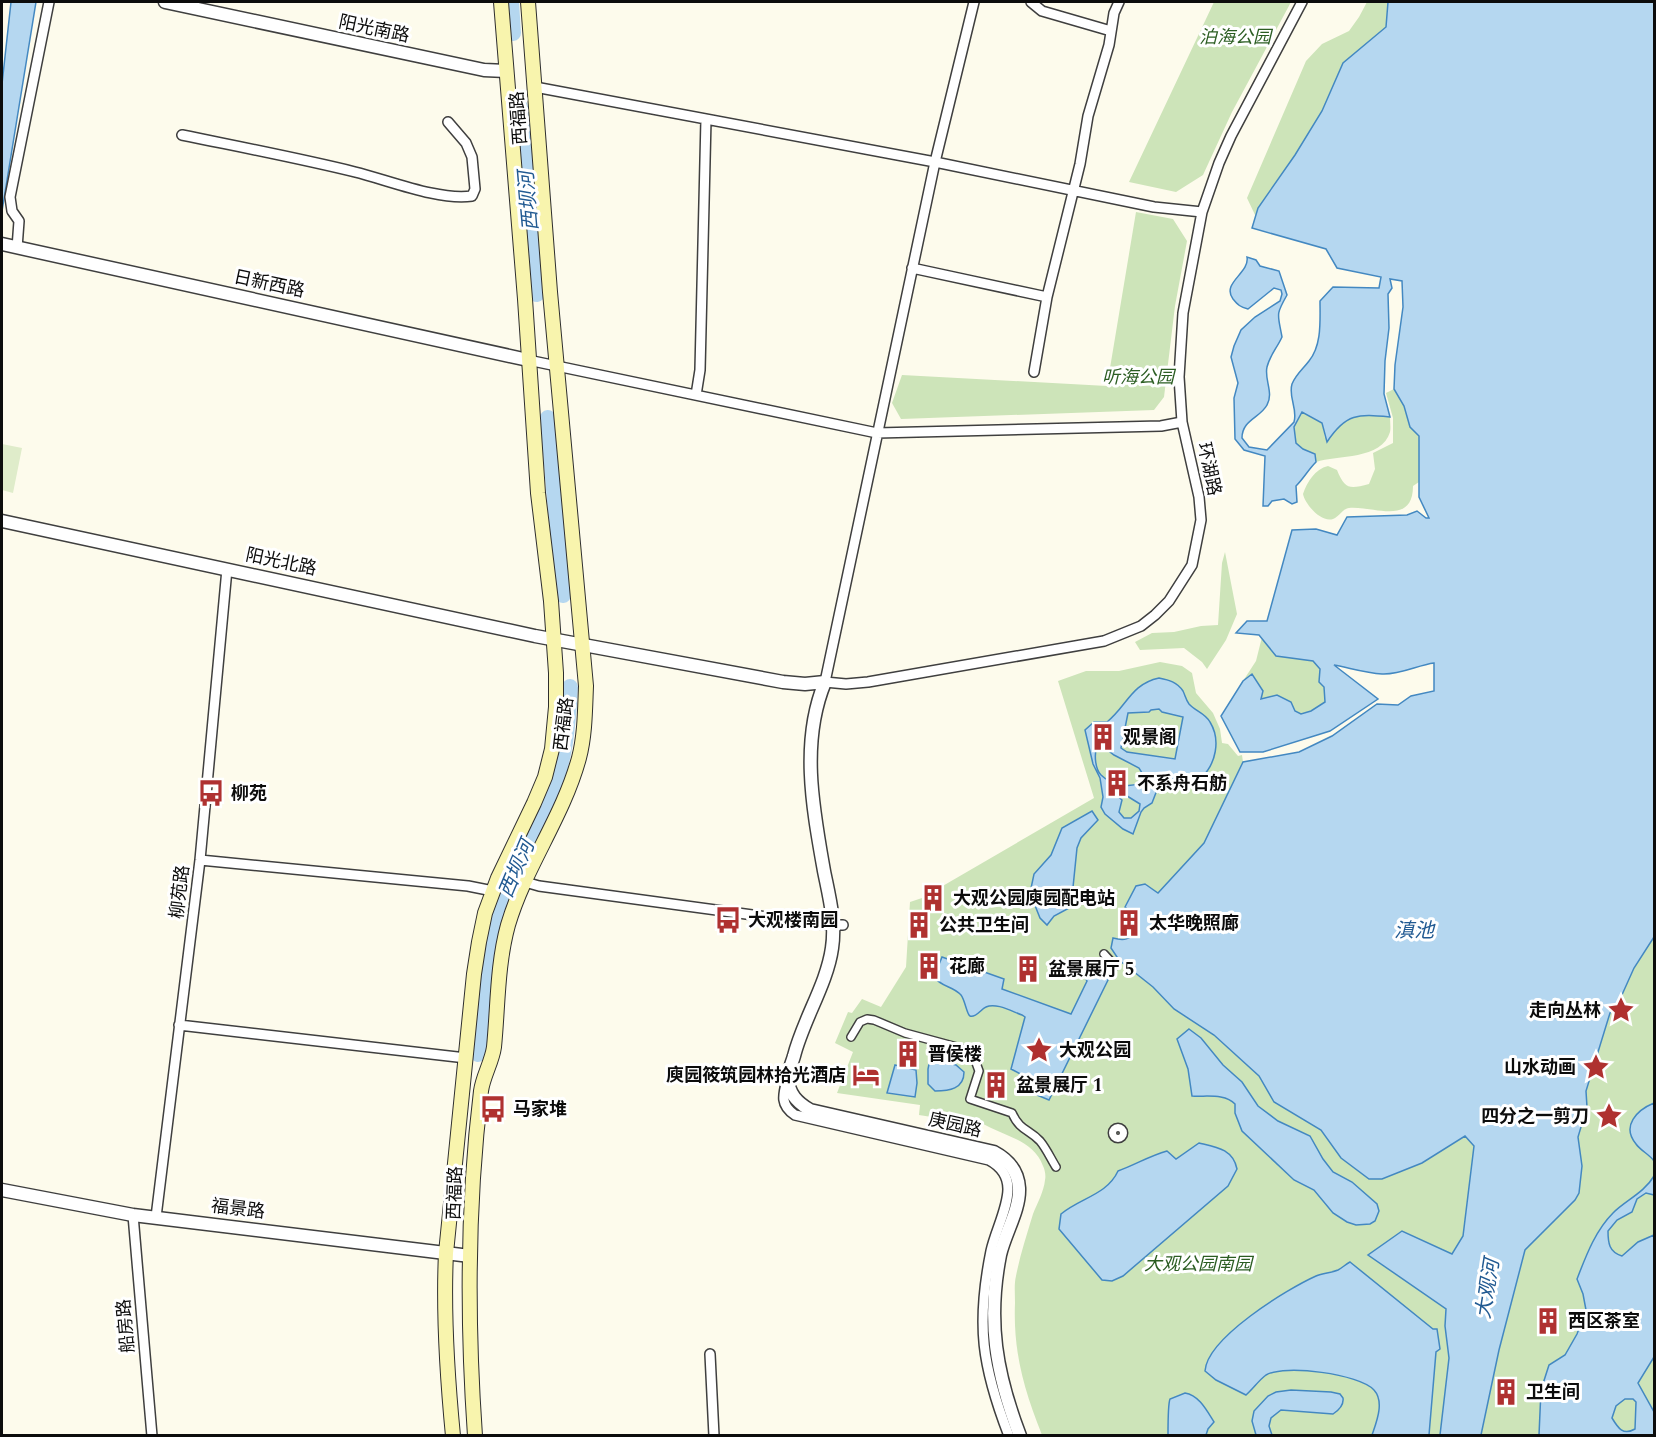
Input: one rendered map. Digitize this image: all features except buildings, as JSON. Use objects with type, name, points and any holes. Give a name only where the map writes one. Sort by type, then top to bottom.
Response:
[{"type":"main road","name":"西福路","points":[[453,1436],[445,1361],[446,1253],[477,952],[485,913],[493,891],[545,777],[552,749],[556,707],[554,638],[538,493],[501,2]]},
{"type":"main road","name":"西福路","points":[[475,1436],[468,1300],[474,1155],[481,1087],[494,1051],[502,954],[508,925],[525,882],[564,799],[579,757],[585,722],[586,686],[583,644],[550,292],[528,2]]},
{"type":"street","points":[[17,248],[19,221],[12,211],[10,197],[49,2]]},
{"type":"street","name":"阳光南路","points":[[165,2],[484,70],[506,71]]},
{"type":"street","points":[[974,2],[935,162],[825,682],[815,705],[811,786],[838,926],[826,973],[796,1048],[783,1095],[784,1106],[795,1115],[989,1160],[1002,1170],[1007,1180],[1008,1191],[990,1257],[985,1283],[982,1325],[984,1353],[992,1389],[1009,1436]]},
{"type":"street","points":[[1030,2],[1042,11],[1111,31]]},
{"type":"street","points":[[1034,372],[1047,297],[1080,164],[1088,116],[1109,45],[1114,13],[1119,2]]},
{"type":"street","name":"环湖路","points":[[825,682],[846,684],[868,682],[1104,641],[1141,626],[1169,601],[1182,584],[1192,565],[1201,520],[1199,497],[1182,422],[1179,377],[1183,314],[1202,212],[1231,136],[1302,2]]},
{"type":"street","points":[[535,87],[935,162],[1154,207],[1202,212]]},
{"type":"street","points":[[696,395],[700,370],[706,119]]},
{"type":"street","points":[[182,135],[353,171],[446,195],[472,196],[475,189],[472,157],[466,143],[448,122]]},
{"type":"street","name":"日新西路","points":[[2,244],[528,360]]},
{"type":"street","points":[[912,268],[1047,297]]},
{"type":"street","points":[[528,360],[877,433],[1161,426],[1182,422]]},
{"type":"street","name":"阳光北路","points":[[2,521],[583,644],[783,682],[805,684],[825,682]]},
{"type":"street","name":"柳苑路","points":[[156,1217],[200,860],[227,569]]},
{"type":"street","points":[[200,860],[468,886],[493,891]]},
{"type":"street","points":[[525,882],[550,888],[838,926]]},
{"type":"street","points":[[1104,954],[1115,966]]},
{"type":"street","points":[[851,1037],[860,1023],[867,1019],[905,1033],[964,1049],[975,1060],[979,1071],[970,1099],[1012,1113],[1017,1123],[1039,1140],[1056,1167]]},
{"type":"street","points":[[179,1025],[466,1058]]},
{"type":"street","name":"庚园路","points":[[788,1077],[794,1098],[810,1110],[994,1152],[1012,1166],[1018,1179],[1019,1193],[1001,1251],[994,1284],[993,1312],[998,1367],[1009,1408],[1020,1436]]},
{"type":"street","name":"福景路","points":[[2,1190],[133,1215],[470,1256]]},
{"type":"street","name":"船房路","points":[[133,1215],[152,1436]]},
{"type":"street","points":[[710,1354],[714,1436]]},
{"type":"green space","name":"泊海公园","points":[[1214,2],[1291,2],[1232,112],[1203,175],[1176,192],[1129,182]]},
{"type":"green space","points":[[1367,2],[1388,2],[1386,27],[1343,63],[1322,111],[1258,208],[1256,217],[1247,198],[1306,61],[1322,44],[1349,31]]},
{"type":"green space","name":"听海公园","points":[[1136,212],[1173,219],[1187,241],[1175,306],[1164,397],[1154,410],[901,419],[892,403],[902,375],[1107,386]]},
{"type":"green space","points":[[1394,389],[1404,406],[1410,427],[1419,436],[1419,482],[1413,486],[1407,506],[1390,511],[1349,508],[1333,519],[1324,518],[1310,507],[1304,498],[1303,494],[1309,481],[1315,473],[1328,466],[1337,470],[1346,485],[1357,487],[1369,484],[1375,469],[1373,453],[1393,443],[1393,418],[1386,393]]},
{"type":"green space","points":[[1302,411],[1322,423],[1325,438],[1348,420],[1369,415],[1390,417],[1390,432],[1378,448],[1369,452],[1316,462],[1315,454],[1296,443],[1294,427]]},
{"type":"green space","points":[[2,444],[22,448],[13,493],[2,490]]},
{"type":"green space","points":[[1225,552],[1237,614],[1226,640],[1207,669],[1184,648],[1140,650],[1135,642],[1152,633],[1218,625],[1222,563]]},
{"type":"green space","points":[[1262,637],[1276,656],[1313,660],[1320,669],[1319,682],[1324,687],[1325,702],[1301,714],[1261,700],[1252,674],[1243,681],[1256,661]]},
{"type":"green space","name":"大观公园南园","points":[[1160,662],[1182,666],[1192,673],[1196,693],[1213,713],[1220,729],[1222,743],[1228,744],[1238,756],[1242,755],[1243,762],[1204,843],[1158,894],[1146,884],[1129,909],[1135,918],[1136,927],[1132,935],[1123,940],[1153,987],[1174,1009],[1214,1035],[1259,1076],[1274,1102],[1321,1130],[1341,1158],[1422,1163],[1465,1136],[1474,1146],[1463,1236],[1452,1254],[1402,1231],[1446,1309],[1445,1326],[1449,1358],[1440,1435],[1042,1435],[1021,1370],[1015,1321],[1015,1279],[1045,1178],[1038,1156],[1022,1142],[975,1118],[938,1118],[919,1115],[920,1105],[837,1093],[853,1052],[835,1043],[848,1012],[852,1013],[862,999],[881,1007],[906,967],[910,902],[922,898],[1094,798],[1058,681],[1086,671],[1119,671]]},
{"type":"green space","points":[[1654,937],[1654,1435],[1481,1436],[1499,1350],[1525,1250],[1575,1200],[1579,1193],[1582,1166],[1578,1137],[1587,1107],[1586,1091],[1610,1013]]},
{"type":"water","points":[[11,2],[36,2],[2,211],[2,84]]},
{"type":"water","name":"滇池","points":[[1388,2],[1654,2],[1654,937],[1610,1013],[1586,1091],[1587,1107],[1578,1137],[1582,1166],[1579,1193],[1575,1200],[1525,1250],[1499,1350],[1481,1435],[1440,1435],[1449,1358],[1445,1326],[1446,1309],[1368,1255],[1402,1231],[1452,1254],[1463,1236],[1474,1146],[1465,1136],[1422,1163],[1382,1179],[1369,1179],[1341,1158],[1321,1130],[1274,1102],[1259,1076],[1214,1035],[1174,1009],[1153,987],[1119,960],[1111,948],[1113,938],[1126,939],[1136,930],[1135,916],[1125,907],[1136,886],[1145,884],[1158,893],[1204,843],[1243,762],[1299,752],[1332,736],[1377,704],[1398,705],[1411,696],[1434,691],[1434,663],[1389,674],[1370,673],[1334,665],[1378,699],[1330,731],[1263,752],[1240,752],[1221,716],[1243,681],[1252,674],[1263,691],[1261,699],[1277,695],[1291,702],[1295,711],[1301,714],[1325,702],[1324,687],[1319,682],[1320,669],[1313,661],[1276,656],[1259,635],[1236,633],[1247,621],[1267,621],[1292,530],[1316,529],[1337,535],[1347,517],[1407,515],[1417,511],[1429,518],[1419,497],[1419,436],[1410,427],[1404,406],[1394,389],[1403,307],[1402,281],[1390,279],[1392,288],[1388,294],[1389,328],[1384,394],[1390,417],[1361,416],[1354,418],[1340,425],[1327,442],[1322,423],[1302,412],[1294,427],[1296,443],[1315,454],[1316,462],[1296,486],[1297,502],[1292,504],[1284,499],[1272,501],[1268,506],[1263,506],[1265,456],[1244,450],[1235,439],[1234,398],[1238,383],[1231,357],[1234,346],[1241,330],[1255,317],[1280,301],[1282,294],[1281,290],[1274,288],[1248,309],[1236,303],[1230,293],[1231,288],[1247,263],[1247,257],[1256,260],[1260,266],[1279,271],[1287,295],[1278,315],[1282,337],[1267,367],[1269,400],[1243,432],[1242,438],[1249,447],[1267,450],[1294,422],[1292,384],[1316,348],[1320,301],[1333,287],[1379,288],[1381,277],[1337,268],[1326,249],[1252,228],[1258,208],[1322,111],[1343,63],[1386,27]]},
{"type":"water","points":[[1159,678],[1178,685],[1189,704],[1210,722],[1216,744],[1210,766],[1195,783],[1157,790],[1152,803],[1141,812],[1133,834],[1105,814],[1101,807],[1103,797],[1100,778],[1093,764],[1085,730],[1094,722],[1107,722],[1136,690]],"holes":[[[1159,709],[1162,712],[1183,717],[1175,759],[1127,752],[1121,748],[1128,713]],[[1101,745],[1114,755],[1139,768],[1144,776],[1141,781],[1124,785],[1105,779],[1096,765],[1097,746]],[[1119,791],[1140,804],[1139,811],[1131,818],[1124,818],[1119,812],[1122,800],[1116,795]]]},
{"type":"water","points":[[1092,811],[1098,820],[1081,838],[1077,848],[1071,907],[1054,916],[1047,925],[1040,918],[1030,893],[1034,874],[1051,855],[1062,828]]},
{"type":"water","points":[[942,957],[1004,979],[1002,989],[1071,1014],[1087,981],[1084,976],[1069,971],[1073,960],[1105,974],[1108,980],[1049,1100],[1032,1093],[1030,1079],[1011,1069],[1025,1017],[995,1006],[986,1007],[974,1016],[970,1016],[961,995],[934,977]]},
{"type":"water","points":[[1189,1029],[1201,1038],[1223,1065],[1242,1082],[1258,1106],[1278,1121],[1310,1136],[1333,1172],[1352,1182],[1377,1204],[1379,1211],[1375,1221],[1370,1224],[1356,1225],[1333,1213],[1314,1190],[1294,1180],[1242,1131],[1235,1113],[1235,1104],[1231,1101],[1215,1096],[1192,1096],[1188,1069],[1177,1039]]},
{"type":"water","points":[[938,1060],[956,1065],[964,1072],[961,1082],[955,1088],[935,1091],[928,1084],[929,1064]]},
{"type":"water","points":[[895,1065],[916,1070],[915,1097],[887,1093]]},
{"type":"water","points":[[1654,1103],[1654,1161],[1636,1144],[1630,1131],[1637,1114]]},
{"type":"water","points":[[1199,1143],[1223,1150],[1232,1157],[1237,1169],[1228,1186],[1123,1276],[1112,1281],[1102,1280],[1059,1229],[1061,1214],[1107,1186],[1118,1171],[1167,1151],[1176,1159]]},
{"type":"water","points":[[1654,1176],[1654,1195],[1646,1193],[1637,1199],[1632,1212],[1617,1220],[1608,1231],[1608,1235],[1612,1249],[1622,1256],[1638,1242],[1654,1235],[1654,1357],[1638,1383],[1654,1412],[1654,1435],[1539,1435],[1541,1390],[1549,1365],[1565,1355],[1577,1334],[1586,1310],[1577,1279],[1588,1253],[1607,1220]],"holes":[[[1625,1399],[1633,1399],[1636,1402],[1635,1429],[1627,1432],[1619,1428],[1612,1418],[1616,1406]]]},
{"type":"water","points":[[1350,1262],[1433,1329],[1437,1329],[1440,1349],[1436,1352],[1429,1435],[1372,1435],[1379,1412],[1379,1400],[1374,1390],[1354,1379],[1322,1372],[1288,1370],[1266,1375],[1246,1395],[1216,1380],[1205,1371],[1209,1358],[1219,1344],[1250,1316],[1303,1282],[1338,1270]]},
{"type":"water","points":[[1291,1390],[1340,1394],[1343,1403],[1333,1414],[1281,1410],[1271,1418],[1269,1426],[1272,1435],[1256,1435],[1252,1421],[1254,1411],[1268,1396],[1276,1392]]},
{"type":"water","points":[[1185,1393],[1198,1400],[1214,1422],[1206,1435],[1168,1435],[1170,1399]]},
{"type":"waterway","name":"西坝河","points":[[511,2],[513,33]]},
{"type":"waterway","name":"西坝河","points":[[520,107],[537,294]]},
{"type":"waterway","name":"西坝河","points":[[548,418],[563,595]]},
{"type":"waterway","name":"西坝河","points":[[478,1054],[486,969],[495,919],[513,872],[542,813],[559,771],[565,744],[570,687]]},
{"type":"place","name":"观景阁","points":[[1103,737]]},
{"type":"place","name":"不系舟石舫","points":[[1117,783]]},
{"type":"place","name":"柳苑","points":[[211,793]]},
{"type":"place","name":"大观公园庾园配电站","points":[[933,898]]},
{"type":"place","name":"大观楼南园","points":[[728,920]]},
{"type":"place","name":"太华晚照廊","points":[[1129,923]]},
{"type":"place","name":"公共卫生间","points":[[919,925]]},
{"type":"place","name":"花廊","points":[[929,966]]},
{"type":"place","name":"盆景展厅 5","points":[[1028,969]]},
{"type":"place","name":"走向丛林","points":[[1621,1010]]},
{"type":"place","name":"大观公园","points":[[1039,1050]]},
{"type":"place","name":"晋侯楼","points":[[908,1054]]},
{"type":"place","name":"山水动画","points":[[1596,1067]]},
{"type":"place","name":"庾园筱筑园林拾光酒店","points":[[866,1075]]},
{"type":"place","name":"盆景展厅 1","points":[[996,1085]]},
{"type":"place","name":"马家堆","points":[[493,1109]]},
{"type":"place","name":"四分之一剪刀","points":[[1609,1116]]},
{"type":"place","name":"西区茶室","points":[[1548,1321]]},
{"type":"place","name":"卫生间","points":[[1506,1392]]},
{"type":"water label","name":"大观河","points":[[1488,1289]]}]
